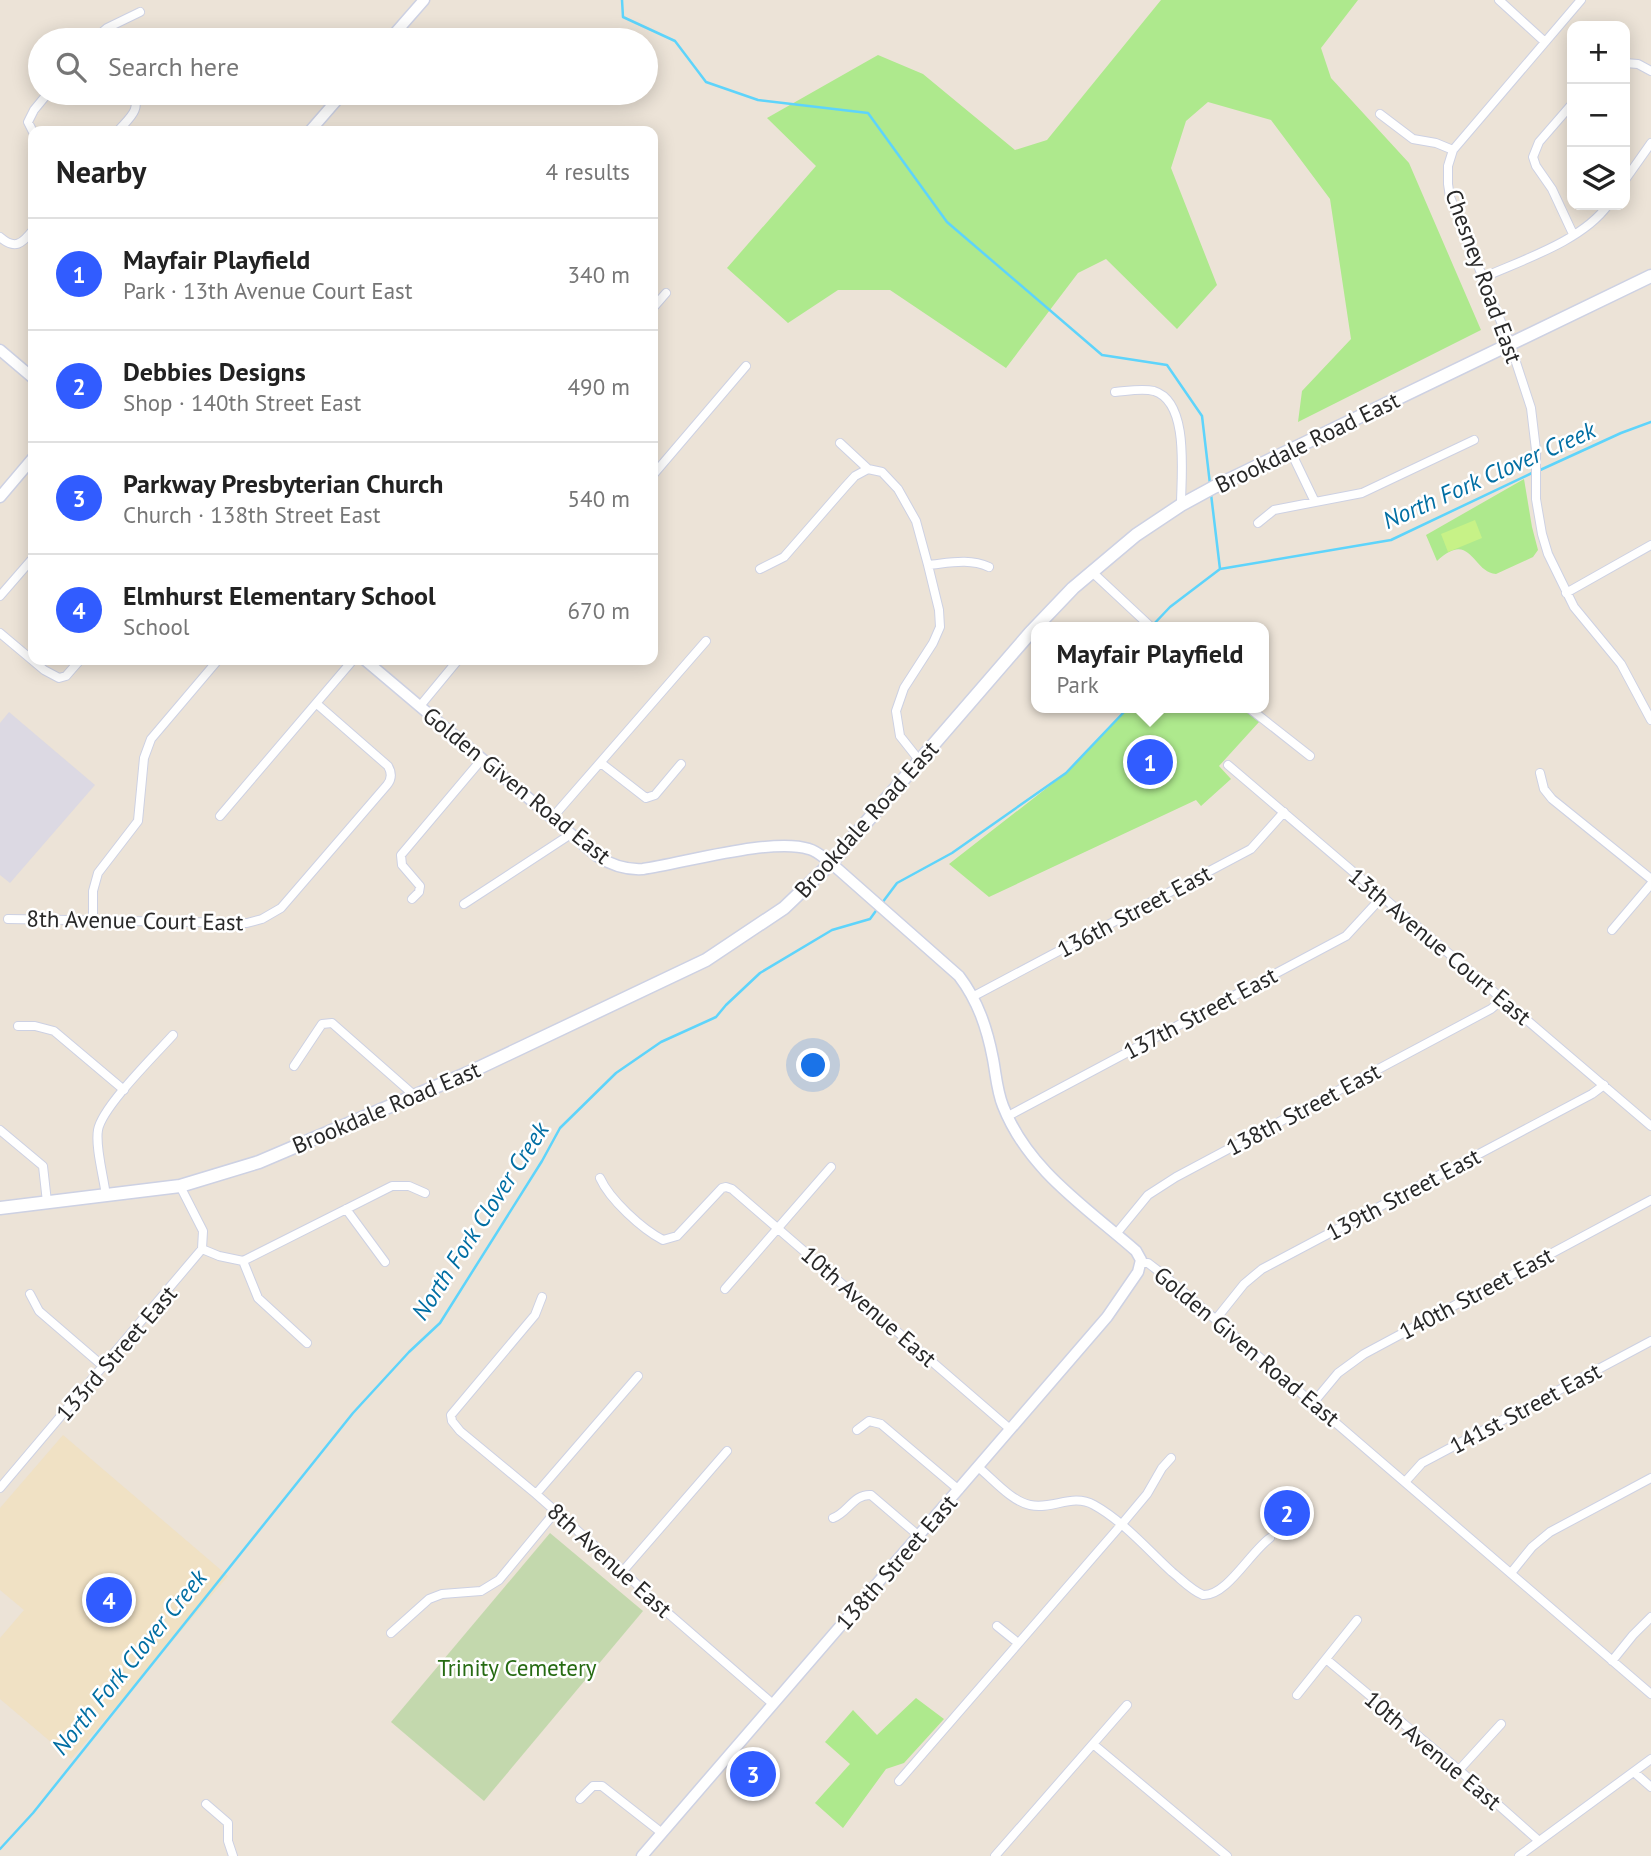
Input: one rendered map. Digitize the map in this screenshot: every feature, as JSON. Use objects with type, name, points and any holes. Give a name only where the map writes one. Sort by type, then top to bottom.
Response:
[{"type":"main road","name":"Brookdale Road East","points":[[1041,622],[1091,571],[1136,535],[1181,505],[1651,276]]},
{"type":"main road","name":"Brookdale Road East","points":[[0,1208],[180,1186],[259,1162],[468,1073],[701,963],[784,908],[831,863],[1031,632]]},
{"type":"street","points":[[400,28],[425,0]]},
{"type":"street","points":[[1499,0],[1545,42]]},
{"type":"street","points":[[1380,114],[1413,139],[1436,143],[1453,150],[1581,0]]},
{"type":"street","points":[[107,28],[140,12]]},
{"type":"street","points":[[1630,63],[1638,64],[1651,71]]},
{"type":"street","points":[[30,126],[28,122],[38,105]]},
{"type":"street","points":[[122,126],[136,110],[135,105]]},
{"type":"street","points":[[314,126],[333,105]]},
{"type":"street","points":[[1567,110],[1539,142],[1533,154],[1536,166],[1552,189],[1573,234]]},
{"type":"street","points":[[1630,173],[1651,143]]},
{"type":"street","name":"Chesney Road East","points":[[1453,150],[1448,166],[1450,197],[1510,344],[1531,408],[1536,450],[1535,480],[1542,534],[1551,562],[1581,617],[1621,664],[1651,720]]},
{"type":"street","points":[[1482,278],[1573,234],[1597,219],[1604,210]]},
{"type":"street","points":[[0,237],[10,245],[28,237]]},
{"type":"street","points":[[658,302],[666,293]]},
{"type":"street","points":[[0,350],[28,374]]},
{"type":"street","points":[[658,469],[746,366]]},
{"type":"street","points":[[1115,393],[1152,390],[1165,398],[1174,411],[1181,442],[1181,505]]},
{"type":"street","points":[[1258,523],[1274,510],[1362,494],[1474,440]]},
{"type":"street","points":[[840,443],[867,470]]},
{"type":"street","points":[[1290,450],[1315,502]]},
{"type":"street","points":[[0,497],[28,464]]},
{"type":"street","points":[[760,569],[784,557],[855,476],[867,470],[882,472],[892,482],[909,505],[916,521],[939,610],[940,627],[933,643],[904,688],[896,711],[900,736],[919,760]]},
{"type":"street","points":[[1566,593],[1651,545]]},
{"type":"street","points":[[928,565],[977,562],[989,567]]},
{"type":"street","points":[[0,596],[28,564]]},
{"type":"street","points":[[1091,571],[1146,622]]},
{"type":"street","points":[[0,633],[28,657]]},
{"type":"street","points":[[552,818],[706,641]]},
{"type":"street","points":[[38,665],[63,679],[76,665]]},
{"type":"street","points":[[93,919],[93,891],[98,873],[138,821],[144,758],[151,740],[214,665]]},
{"type":"street","points":[[220,816],[349,665]]},
{"type":"street","name":"Golden Given Road East","points":[[371,665],[603,860],[635,869],[783,845],[808,848],[831,863],[952,968],[974,996],[988,1035],[1002,1104],[1026,1150],[1041,1168],[1136,1251],[1141,1262],[1148,1263],[1216,1319],[1651,1694]]},
{"type":"street","points":[[419,706],[454,665]]},
{"type":"street","name":"8th Avenue Court East","points":[[8,919],[247,923],[262,919],[281,908],[391,779],[390,770],[383,761],[317,704]]},
{"type":"street","points":[[1254,713],[1310,756]]},
{"type":"street","points":[[412,899],[419,892],[420,886],[402,865],[401,855],[482,759]]},
{"type":"street","points":[[601,763],[646,798],[655,794],[681,764]]},
{"type":"street","name":"13th Avenue Court East","points":[[1228,765],[1651,1126]]},
{"type":"street","points":[[1540,773],[1544,789],[1552,799],[1651,881],[1612,930]]},
{"type":"street","name":"136th Street East","points":[[974,996],[1251,849],[1283,812]]},
{"type":"street","points":[[464,904],[571,834]]},
{"type":"street","name":"137th Street East","points":[[1008,1116],[1346,936],[1382,897]]},
{"type":"street","name":"138th Street East","points":[[1116,1234],[1148,1195],[1176,1177],[1491,1009],[1503,999]]},
{"type":"street","points":[[294,1066],[322,1024],[332,1023],[415,1096]]},
{"type":"street","points":[[18,1026],[35,1026],[54,1031],[124,1090]]},
{"type":"street","points":[[106,1196],[97,1132],[104,1115],[173,1035]]},
{"type":"street","name":"139th Street East","points":[[1216,1319],[1244,1284],[1262,1269],[1592,1094],[1604,1085]]},
{"type":"street","points":[[0,1130],[43,1166],[47,1202]]},
{"type":"street","points":[[725,1289],[831,1167]]},
{"type":"street","name":"10th Avenue East","points":[[600,1178],[608,1194],[663,1240],[672,1239],[726,1187],[779,1228],[1010,1429]]},
{"type":"street","points":[[180,1186],[203,1231],[202,1249],[243,1261],[392,1186],[409,1186],[425,1193]]},
{"type":"street","name":"140th Street East","points":[[1313,1403],[1349,1363],[1651,1200]]},
{"type":"street","points":[[346,1209],[385,1262]]},
{"type":"street","name":"133rd Street East","points":[[0,1488],[202,1249]]},
{"type":"street","points":[[243,1261],[258,1298],[307,1343]]},
{"type":"street","name":"138th Street East","points":[[642,1856],[1107,1318],[1141,1262]]},
{"type":"street","points":[[30,1294],[39,1311],[104,1367]]},
{"type":"street","name":"8th Avenue East","points":[[542,1297],[535,1315],[451,1415],[460,1432],[556,1511],[653,1601],[773,1704]]},
{"type":"street","name":"141st Street East","points":[[1405,1482],[1422,1463],[1651,1341]]},
{"type":"street","points":[[536,1494],[638,1376]]},
{"type":"street","points":[[857,1430],[869,1421],[881,1424],[958,1490]]},
{"type":"street","points":[[623,1571],[727,1451]]},
{"type":"street","points":[[899,1781],[1121,1525],[1147,1494],[1171,1458]]},
{"type":"street","points":[[978,1467],[1028,1505],[1083,1501],[1101,1510],[1197,1592],[1208,1595],[1214,1594],[1227,1584],[1256,1548],[1270,1538]]},
{"type":"street","points":[[1511,1573],[1550,1532],[1651,1478]]},
{"type":"street","points":[[833,1518],[842,1514],[862,1495],[871,1495],[919,1535]]},
{"type":"street","points":[[390,1633],[429,1599],[442,1594],[481,1591],[499,1580],[556,1511]]},
{"type":"street","points":[[1612,1661],[1651,1617]]},
{"type":"street","points":[[1297,1695],[1357,1620]]},
{"type":"street","points":[[997,1626],[1018,1643]]},
{"type":"street","name":"10th Avenue East","points":[[1326,1659],[1539,1841]]},
{"type":"street","points":[[995,1856],[1127,1705]]},
{"type":"street","points":[[1459,1770],[1501,1724]]},
{"type":"street","points":[[1093,1744],[1227,1856]]},
{"type":"street","points":[[1519,1856],[1651,1759]]},
{"type":"street","points":[[1634,1773],[1651,1787]]},
{"type":"street","points":[[580,1799],[589,1788],[598,1785],[662,1833]]},
{"type":"street","points":[[206,1804],[228,1823],[228,1840],[233,1856]]},
{"type":"shaded area","points":[[9,712],[95,785],[10,883],[0,875],[0,723]]},
{"type":"shaded area","points":[[63,1435],[228,1576],[71,1759],[0,1699],[0,1638],[24,1610],[0,1590],[0,1508]]},
{"type":"green space","points":[[1161,0],[1358,0],[1321,48],[1331,78],[1409,163],[1481,330],[1298,422],[1302,391],[1351,339],[1330,199],[1271,120],[1208,102],[1186,121],[1171,168],[1217,285],[1177,329],[1106,259],[1078,273],[1006,368],[890,290],[838,290],[788,323],[727,268],[816,166],[767,118],[878,55],[923,74],[1015,150],[1047,140]]},
{"type":"green space","points":[[1524,479],[1538,550],[1533,557],[1496,574],[1488,572],[1470,555],[1457,549],[1437,561],[1426,535]]},
{"type":"green space","points":[[1475,520],[1482,538],[1448,552],[1441,534]]},
{"type":"green space","points":[[1123,713],[1247,713],[1259,722],[1219,766],[1231,779],[1201,806],[1196,800],[989,897],[949,864],[1066,773]]},
{"type":"green space","name":"Trinity Cemetery","points":[[550,1533],[643,1611],[484,1801],[391,1722]]},
{"type":"green space","points":[[916,1698],[944,1719],[904,1763],[886,1769],[843,1828],[815,1803],[850,1764],[825,1742],[853,1710],[877,1735]]},
{"type":"waterway","points":[[622,0],[623,17],[647,28]]},
{"type":"waterway","points":[[658,33],[675,41],[706,82],[758,100],[868,113],[947,222],[1102,355],[1167,365],[1202,416],[1210,484]]},
{"type":"waterway","name":"North Fork Clover Creek","points":[[1538,471],[1651,422]]},
{"type":"waterway","name":"North Fork Clover Creek","points":[[1156,622],[1170,607],[1220,569],[1391,540],[1532,473]]},
{"type":"waterway","points":[[1211,494],[1220,569]]},
{"type":"waterway","name":"North Fork Clover Creek","points":[[882,903],[897,883],[952,853],[1066,773],[1123,713]]},
{"type":"waterway","name":"North Fork Clover Creek","points":[[0,1849],[33,1813],[353,1413],[409,1352],[440,1323],[560,1128],[616,1073],[661,1042],[716,1017],[760,973],[832,930],[870,919],[878,908]]},
{"type":"place","name":"Mayfair Playfield","points":[[1150,762]]},
{"type":"place","name":"Debbies Designs","points":[[1287,1513]]},
{"type":"place","name":"Elmhurst Elementary School","points":[[109,1600]]},
{"type":"place","name":"Parkway Presbyterian Church","points":[[753,1774]]}]
